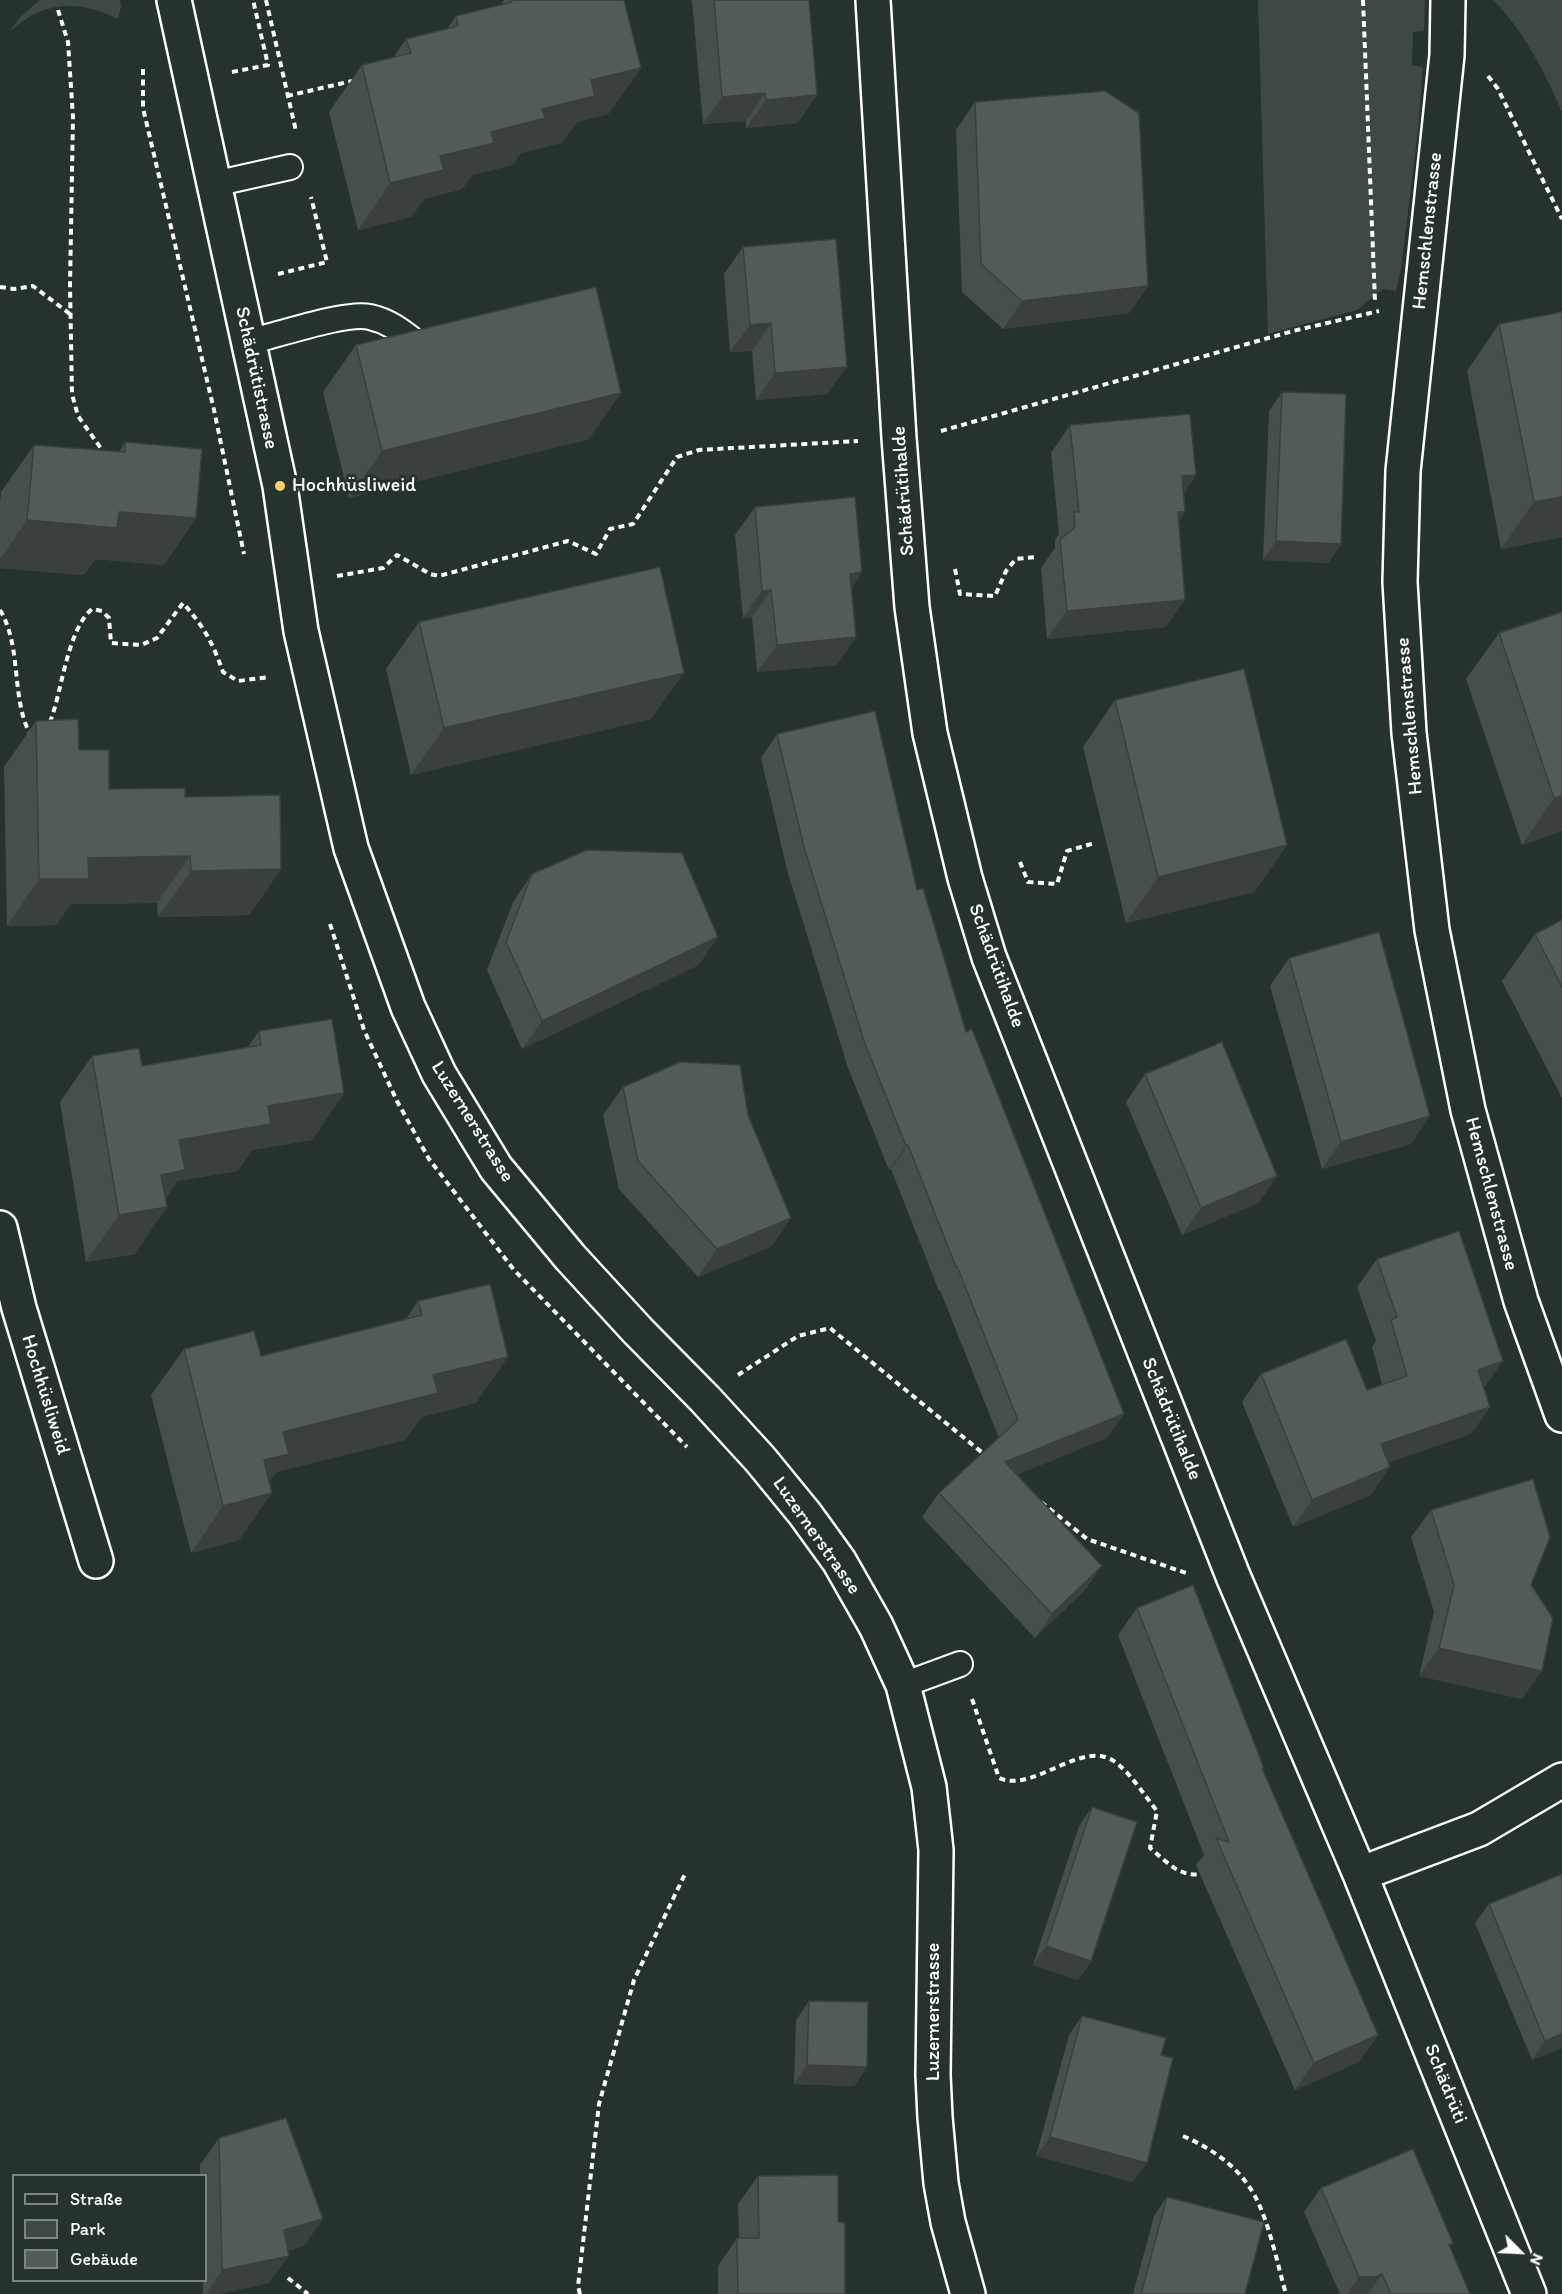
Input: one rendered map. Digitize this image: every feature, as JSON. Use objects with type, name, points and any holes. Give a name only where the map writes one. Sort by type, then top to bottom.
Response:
[{"type":"street","name":"Schädrütistrasse","points":[[174,0],[279,486],[301,631],[351,848],[368,896]]},
{"type":"street","name":"Schädrütihalde","points":[[873,0],[900,449],[912,607],[930,733],[965,878],[989,957],[1233,1576],[1360,1874]]},
{"type":"street","name":"Hemschlenstrasse","points":[[1448,0],[1447,55],[1403,471],[1400,582],[1409,733],[1432,930],[1468,1110],[1521,1301],[1562,1415]]},
{"type":"street","name":"Luzernerstrasse","points":[[368,896],[408,1007],[440,1074],[496,1168],[570,1257],[760,1459],[805,1514],[855,1589],[876,1626],[903,1685],[929,1787],[936,1850],[933,2075],[935,2117],[941,2183],[948,2222],[968,2294]]},
{"type":"street","name":"Hochhüsliweid","points":[[0,1228],[18,1308],[96,1560]]},
{"type":"street","points":[[1360,1874],[1479,1828],[1562,1780]]},
{"type":"street","name":"Schädrüti","points":[[1360,1874],[1529,2294]]},
{"type":"lane","points":[[214,184],[290,167]]},
{"type":"lane","points":[[249,342],[346,317],[368,316],[395,326],[414,341]]},
{"type":"lane","points":[[903,1685],[960,1664]]},
{"type":"path","points":[[230,73],[268,65],[253,0]]},
{"type":"path","points":[[936,432],[1144,372],[1375,310],[1363,0]]},
{"type":"path","points":[[58,10],[68,42],[73,117],[72,394],[78,416],[107,457]]},
{"type":"path","points":[[1447,55],[1475,66],[1488,76],[1498,89],[1562,219]]},
{"type":"path","points":[[287,96],[352,81]]},
{"type":"path","points":[[0,287],[14,289],[33,286],[71,315]]},
{"type":"path","points":[[333,577],[383,568],[398,555],[430,574],[439,576],[568,541],[596,554],[610,529],[633,524],[677,457],[699,450],[865,441]]},
{"type":"path","points":[[953,562],[960,594],[995,596],[1006,572],[1016,559],[1037,557]]},
{"type":"path","points":[[48,726],[76,632],[85,615],[92,609],[102,611],[109,618],[111,643],[141,645],[157,638],[183,603],[203,626],[213,644],[223,672],[238,681],[269,677]]},
{"type":"path","points":[[0,610],[8,629],[16,660],[24,721],[28,732],[38,734]]},
{"type":"path","points":[[1020,862],[1028,882],[1057,884],[1067,850],[1095,843]]},
{"type":"path","points":[[732,1378],[798,1336],[830,1328],[986,1456]]},
{"type":"path","points":[[1041,1501],[1087,1539],[1192,1575]]},
{"type":"path","points":[[960,1664],[999,1778],[1006,1782],[1026,1779],[1084,1757],[1101,1757],[1117,1763],[1157,1811],[1150,1848],[1177,1870],[1191,1876],[1205,1874]]},
{"type":"path","points":[[580,2294],[578,2286],[599,2104],[634,1980],[685,1874]]},
{"type":"path","points":[[1183,2136],[1209,2148],[1250,2186],[1262,2213],[1286,2294]]},
{"type":"path","points":[[288,2278],[308,2294]]},
{"type":"green space","points":[[40,0],[120,0],[121,7],[118,19],[76,6],[48,9],[22,21],[10,32],[19,18]]},
{"type":"green space","points":[[1258,0],[1425,0],[1424,31],[1413,32],[1412,65],[1423,67],[1418,130],[1401,269],[1396,291],[1383,289],[1357,310],[1268,334]]},
{"type":"green space","points":[[1493,0],[1562,0],[1562,112],[1533,53],[1515,25]]},
{"type":"building","points":[[511,0],[624,0],[641,68],[591,80],[595,96],[542,109],[545,118],[491,132],[494,143],[440,156],[444,170],[390,183],[362,65],[411,53],[406,39],[458,26],[456,16],[512,2]]},
{"type":"building","points":[[714,0],[809,0],[817,95],[766,100],[765,93],[722,97]]},
{"type":"building","points":[[1105,91],[1139,113],[1148,286],[1022,301],[981,264],[975,102]]},
{"type":"building","points":[[836,239],[847,367],[775,373],[771,323],[750,325],[743,247]]},
{"type":"building","points":[[596,287],[621,393],[382,451],[356,345]]},
{"type":"building","points":[[1562,312],[1562,497],[1534,502],[1499,324]]},
{"type":"building","points":[[1282,392],[1346,394],[1341,544],[1276,541]]},
{"type":"building","points":[[1190,414],[1196,475],[1182,476],[1185,512],[1178,512],[1185,600],[1067,611],[1060,540],[1075,527],[1074,512],[1079,512],[1070,425]]},
{"type":"building","points":[[125,442],[202,449],[196,518],[119,512],[117,528],[27,520],[34,445],[125,452]]},
{"type":"building","points":[[855,497],[862,572],[850,574],[856,637],[777,645],[771,590],[762,591],[755,507]]},
{"type":"building","points":[[660,567],[684,673],[444,728],[419,622]]},
{"type":"building","points":[[1562,612],[1562,796],[1554,798],[1499,633]]},
{"type":"building","points":[[1244,669],[1287,845],[1158,877],[1115,700]]},
{"type":"building","points":[[875,711],[917,890],[923,888],[966,1032],[972,1029],[1124,1414],[1005,1462],[1102,1566],[1052,1614],[939,1493],[1018,1420],[865,1044],[804,847],[777,734]]},
{"type":"building","points":[[78,719],[79,750],[109,750],[109,789],[185,788],[185,797],[280,795],[281,869],[191,871],[190,856],[88,858],[89,879],[39,879],[36,721]]},
{"type":"building","points":[[587,850],[682,853],[718,937],[542,1021],[506,942],[532,874]]},
{"type":"building","points":[[1562,920],[1562,987],[1535,934]]},
{"type":"building","points":[[1379,932],[1430,1116],[1341,1142],[1289,958]]},
{"type":"building","points":[[332,1019],[344,1093],[268,1106],[271,1124],[179,1140],[185,1170],[161,1175],[167,1207],[119,1215],[92,1056],[139,1048],[142,1066],[261,1045],[259,1031]]},
{"type":"building","points":[[1222,1042],[1277,1176],[1201,1208],[1145,1074]]},
{"type":"building","points":[[680,1062],[740,1065],[748,1115],[791,1218],[717,1249],[638,1161],[623,1087]]},
{"type":"building","points":[[1459,1231],[1503,1361],[1478,1370],[1490,1407],[1381,1444],[1390,1467],[1312,1500],[1261,1374],[1346,1339],[1367,1390],[1407,1376],[1391,1320],[1397,1317],[1377,1259]]},
{"type":"building","points":[[490,1284],[508,1357],[433,1375],[438,1393],[283,1432],[289,1454],[264,1460],[272,1493],[223,1506],[184,1349],[254,1331],[261,1356],[422,1315],[418,1301]]},
{"type":"building","points":[[1533,1479],[1550,1537],[1531,1585],[1553,1618],[1542,1671],[1439,1648],[1454,1585],[1431,1510]]},
{"type":"building","points":[[1193,1585],[1264,1768],[1262,1768],[1378,2035],[1314,2063],[1216,1838],[1229,1842],[1137,1608]]},
{"type":"building","points":[[1092,1807],[1137,1822],[1091,1961],[1046,1946]]},
{"type":"building","points":[[1562,1874],[1562,2034],[1545,2041],[1489,1904]]},
{"type":"building","points":[[809,2001],[868,2002],[867,2067],[807,2065]]},
{"type":"building","points":[[1082,2016],[1166,2038],[1161,2055],[1173,2058],[1147,2163],[1050,2137]]},
{"type":"building","points":[[286,2118],[323,2219],[284,2230],[289,2256],[222,2270],[219,2138]]},
{"type":"building","points":[[1413,2149],[1453,2243],[1449,2245],[1470,2294],[1391,2294],[1382,2274],[1375,2277],[1359,2277],[1321,2188]]},
{"type":"building","points":[[838,2175],[838,2222],[845,2223],[845,2294],[738,2294],[737,2238],[759,2238],[758,2176]]},
{"type":"building","points":[[1167,2197],[1264,2222],[1245,2294],[1141,2294]]},
{"type":"place","name":"Hochhüsliweid","points":[[280,486]]}]
